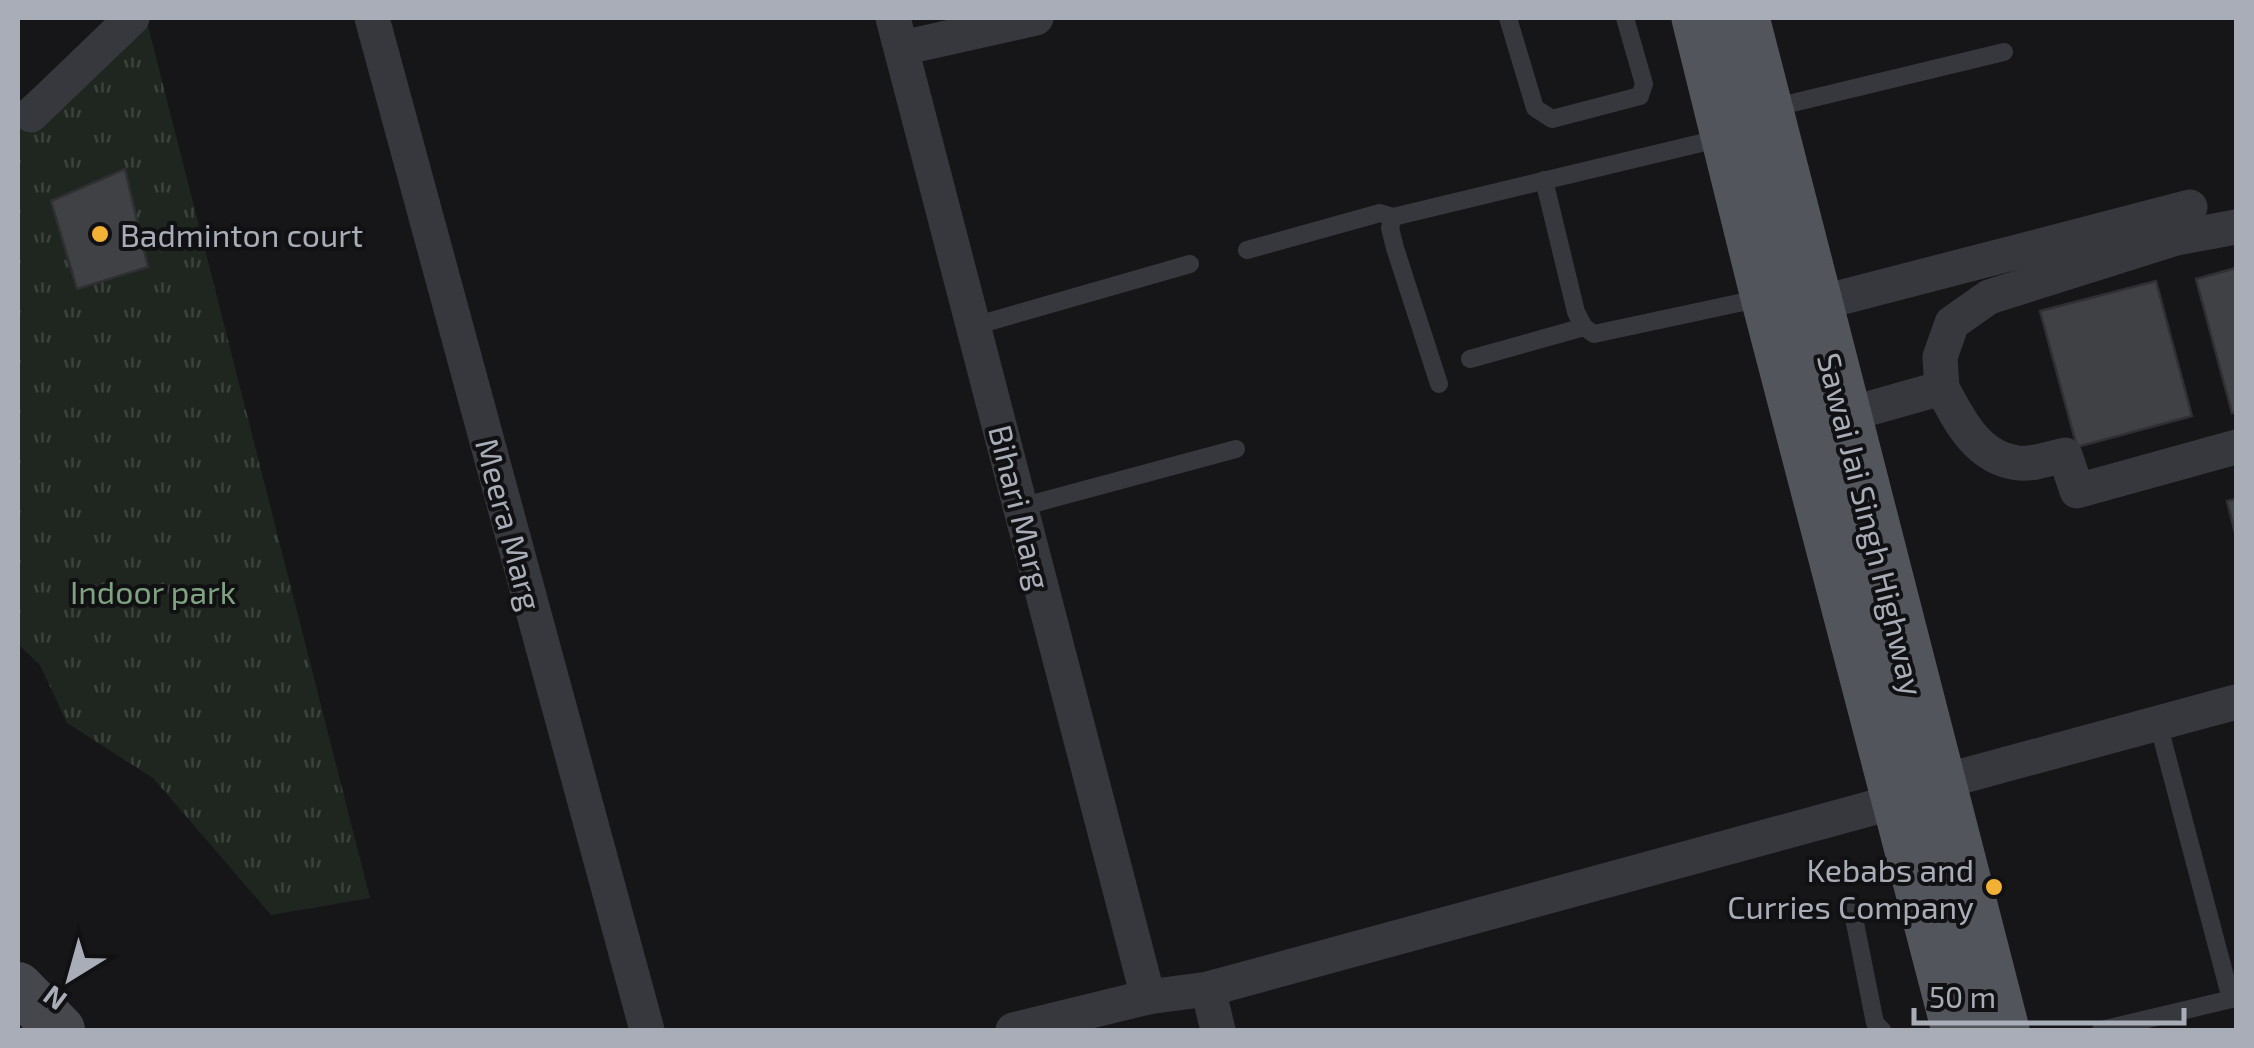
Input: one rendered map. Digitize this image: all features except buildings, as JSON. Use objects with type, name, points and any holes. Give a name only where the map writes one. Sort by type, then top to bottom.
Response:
[{"type":"main road","points":[[1699,18],[1747,123],[1919,791],[1960,1030]]},
{"type":"main road","points":[[1742,18],[1747,123]]},
{"type":"main road","name":"Sawai Jai Singh Highway","points":[[1792,301],[1846,415],[1919,791],[2002,1030]]},
{"type":"street","points":[[31,115],[132,18]]},
{"type":"street","name":"Meera Marg","points":[[372,18],[647,1030]]},
{"type":"street","points":[[897,32],[1036,18]]},
{"type":"street","name":"Bihari Marg","points":[[897,32],[1148,997]]},
{"type":"street","points":[[1792,301],[2190,207]]},
{"type":"street","points":[[2236,227],[2176,238],[1989,297],[1952,323],[1940,357],[1942,388],[1961,425],[1986,452],[2019,463],[2065,455],[2077,492],[2236,447]]},
{"type":"street","points":[[1846,415],[1942,388]]},
{"type":"street","points":[[1012,1030],[1148,997],[1208,989],[2236,702]]},
{"type":"street","points":[[18,987],[60,1030]]},
{"type":"street","points":[[1208,989],[1218,1030]]},
{"type":"lane","points":[[1508,18],[1535,108],[1552,119],[1640,96],[1644,84],[1625,18]]},
{"type":"lane","points":[[1247,250],[1380,213],[1393,217],[1544,180],[2004,52]]},
{"type":"lane","points":[[1544,180],[1576,312],[1584,327],[1594,334],[1792,301]]},
{"type":"lane","points":[[1393,217],[1390,228],[1395,248],[1438,384]]},
{"type":"lane","points":[[974,326],[1190,264]]},
{"type":"lane","points":[[1470,359],[1584,327]]},
{"type":"lane","points":[[1021,508],[1236,448]]},
{"type":"lane","points":[[2102,1030],[2234,998],[2158,724]]},
{"type":"lane","points":[[1852,908],[1875,1023],[1882,1030]]},
{"type":"green space","name":"Indoor park","points":[[116,18],[146,18],[370,898],[271,915],[153,778],[67,723],[40,665],[18,644],[18,102]]},
{"type":"place","name":"Badminton court","points":[[100,234]]},
{"type":"place","name":"Kebabs and Curries Company","points":[[1994,887]]}]
